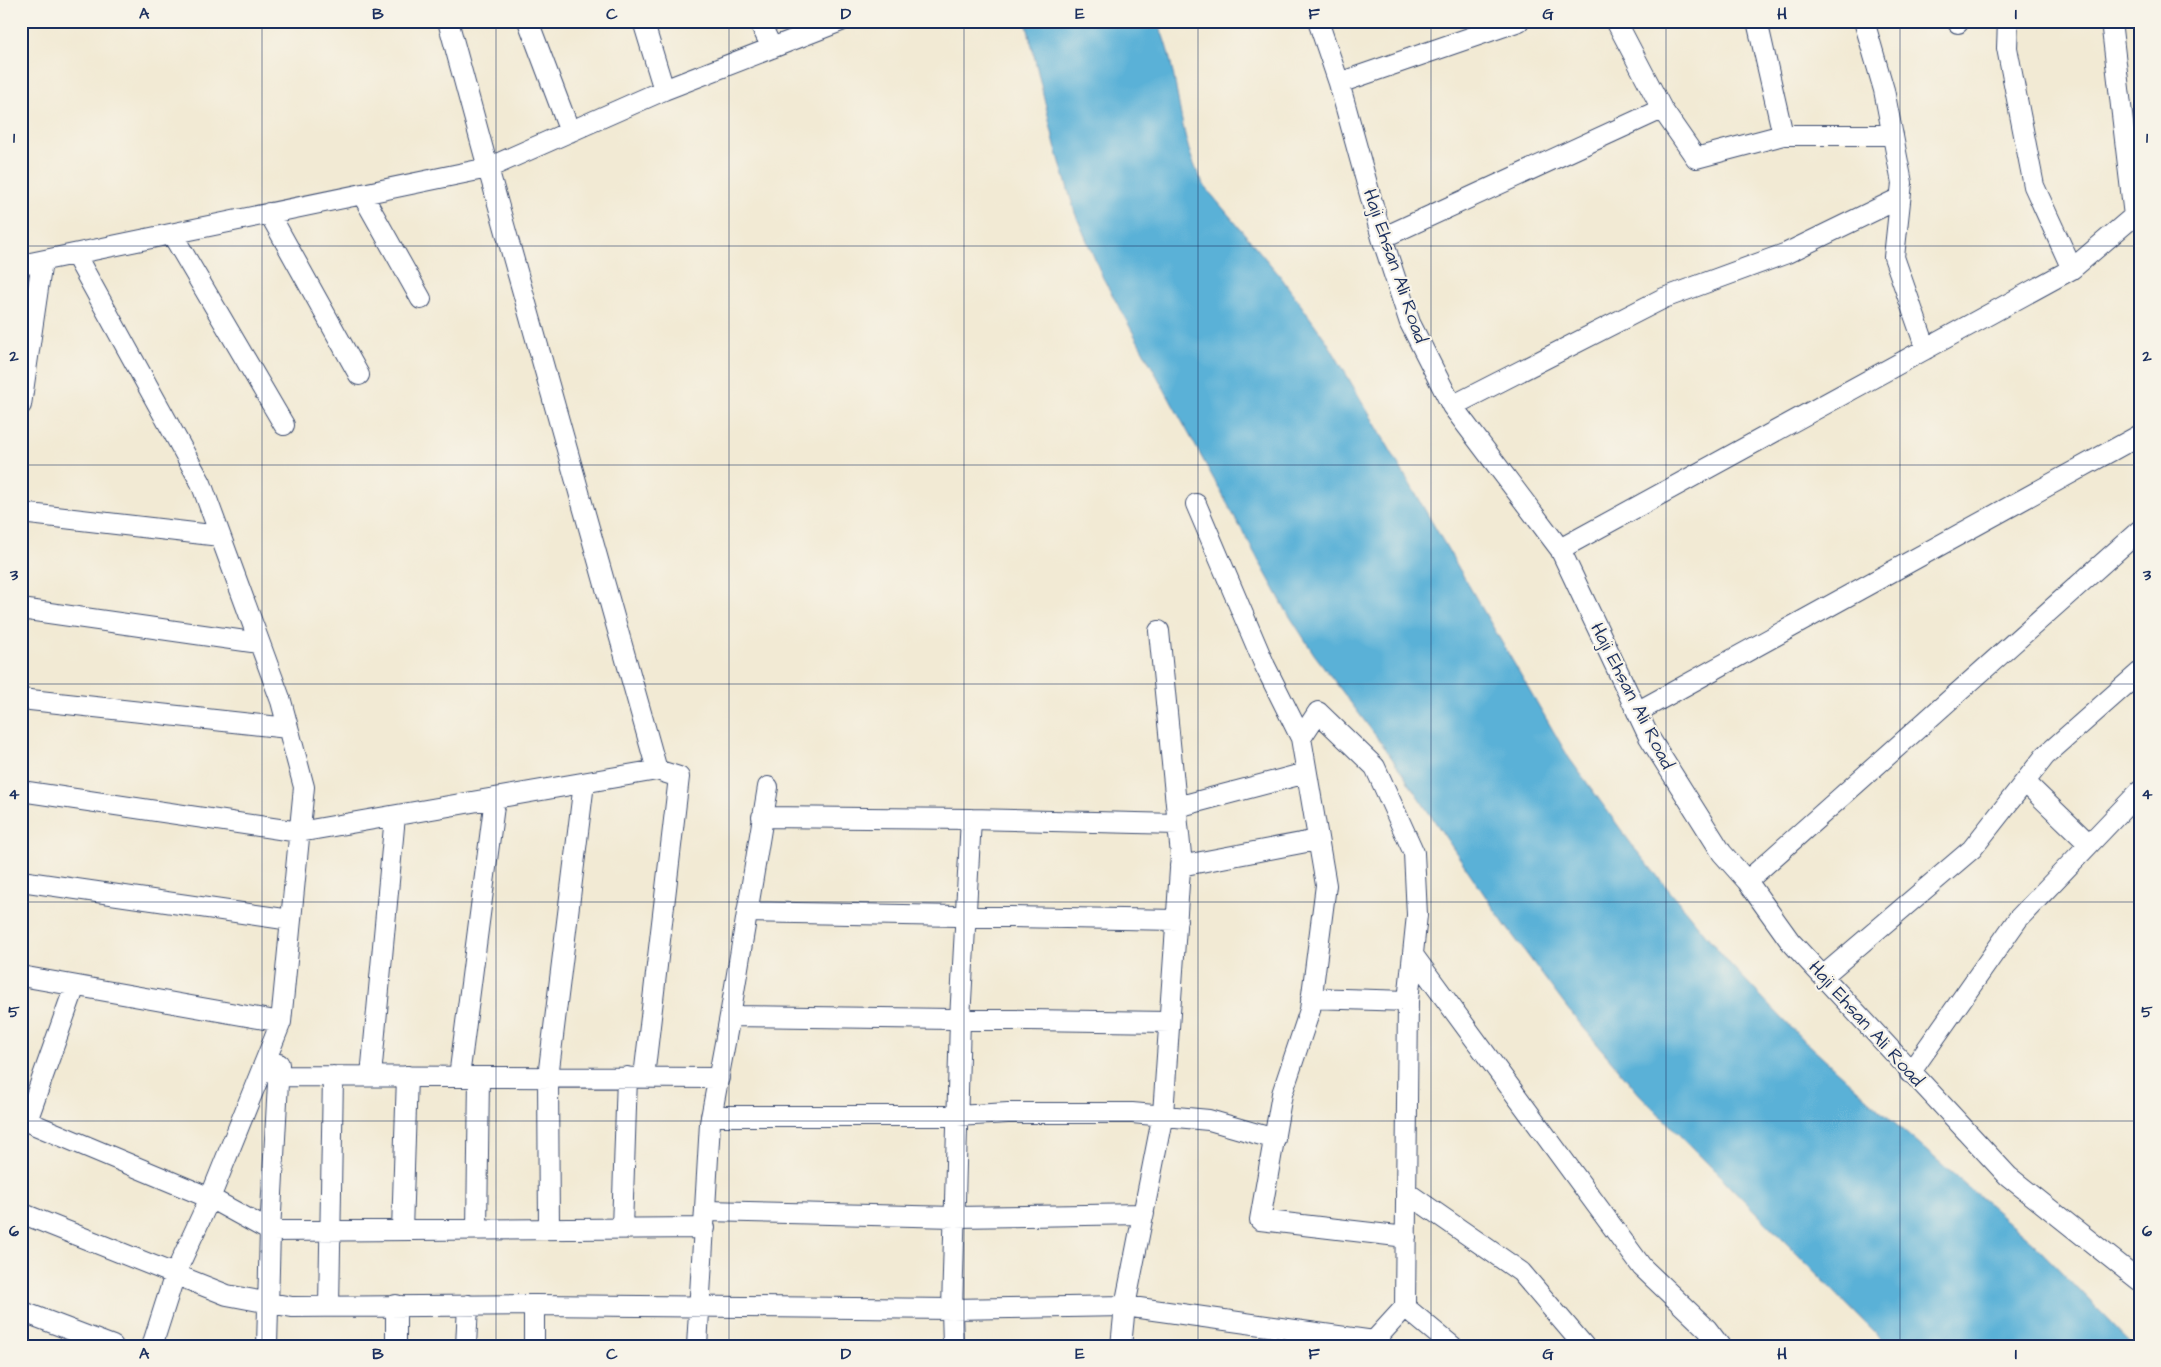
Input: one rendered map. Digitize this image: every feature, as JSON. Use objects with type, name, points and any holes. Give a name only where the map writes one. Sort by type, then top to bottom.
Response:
[{"type":"street","points":[[448,21],[657,770]]},
{"type":"street","points":[[528,21],[570,132]]},
{"type":"street","points":[[643,21],[664,90]]},
{"type":"street","points":[[759,21],[772,48]]},
{"type":"street","points":[[21,265],[488,168],[664,90],[841,21]]},
{"type":"street","name":"Haji Ehsan Ali Road","points":[[1318,21],[1339,83],[1382,238],[1410,323],[1452,406],[1560,549],[1649,737],[1722,853],[1747,881],[1790,941],[1875,1032],[1910,1073],[2008,1176],[2140,1281]]},
{"type":"street","points":[[1339,83],[1482,27],[1519,21]]},
{"type":"street","points":[[1616,21],[1662,109],[1696,158],[1783,135],[1893,135]]},
{"type":"street","points":[[1757,21],[1783,135]]},
{"type":"street","points":[[1864,21],[1884,90],[1902,184],[1894,257],[1926,349]]},
{"type":"street","points":[[2008,21],[2007,48],[2034,186],[2072,269]]},
{"type":"street","points":[[1560,549],[2072,269],[2137,215],[2111,21]]},
{"type":"street","points":[[1382,238],[1662,109]]},
{"type":"street","points":[[362,194],[421,299]]},
{"type":"street","points":[[1452,406],[1664,298],[1787,252],[1900,198]]},
{"type":"street","points":[[269,214],[359,375]]},
{"type":"street","points":[[172,234],[284,425]]},
{"type":"street","points":[[75,254],[201,483],[281,701],[304,787],[281,1022],[270,1231],[267,1346]]},
{"type":"street","points":[[21,405],[42,261]]},
{"type":"street","points":[[1637,712],[2140,435]]},
{"type":"street","points":[[1196,504],[1265,666],[1301,738],[1326,886],[1310,1010],[1282,1094],[1260,1220],[1406,1237]]},
{"type":"street","points":[[21,513],[220,536]]},
{"type":"street","points":[[1747,881],[2140,530]]},
{"type":"street","points":[[21,609],[259,643]]},
{"type":"street","points":[[1121,1346],[1125,1306],[1163,1114],[1180,866],[1160,631]]},
{"type":"street","points":[[1823,976],[1972,849],[2045,756],[2140,672]]},
{"type":"street","points":[[21,699],[288,728]]},
{"type":"street","points":[[21,1213],[227,1295],[292,1307],[534,1305],[952,1309],[1125,1306],[1375,1344],[1405,1307],[1408,1000],[1417,915],[1414,853],[1375,767],[1318,712],[1301,738]]},
{"type":"street","points":[[21,791],[300,832],[657,770],[679,777],[635,1077],[622,1228]]},
{"type":"street","points":[[762,818],[971,819],[1177,816],[1306,773]]},
{"type":"street","points":[[2025,782],[2089,844]]},
{"type":"street","points":[[549,1229],[548,1077],[584,783]]},
{"type":"street","points":[[697,1346],[711,1116],[730,1016],[768,787]]},
{"type":"street","points":[[1910,1073],[2018,919],[2140,791]]},
{"type":"street","points":[[477,1230],[469,1077],[495,798]]},
{"type":"street","points":[[370,1076],[395,816]]},
{"type":"street","points":[[953,1346],[952,1309],[960,1019],[971,819]]},
{"type":"street","points":[[1180,866],[1317,840]]},
{"type":"street","points":[[21,881],[291,920]]},
{"type":"street","points":[[747,912],[1177,920]]},
{"type":"street","points":[[1412,955],[1642,1267],[1707,1329],[1720,1346]]},
{"type":"street","points":[[21,976],[281,1022]]},
{"type":"street","points":[[75,986],[24,1120],[210,1198],[270,1231],[622,1228],[705,1220],[1144,1214]]},
{"type":"street","points":[[1311,998],[1408,1000]]},
{"type":"street","points":[[730,1016],[1169,1022]]},
{"type":"street","points":[[152,1346],[175,1274],[210,1198],[281,1022]]},
{"type":"street","points":[[278,1076],[718,1078]]},
{"type":"street","points":[[329,1306],[333,1076]]},
{"type":"street","points":[[402,1230],[407,1076]]},
{"type":"street","points":[[711,1116],[957,1116],[1008,1113],[1163,1114],[1209,1120],[1275,1139]]},
{"type":"street","points":[[1406,1192],[1520,1272],[1584,1346]]},
{"type":"street","points":[[396,1305],[396,1346]]},
{"type":"street","points":[[466,1346],[468,1305]]},
{"type":"street","points":[[534,1305],[534,1346]]},
{"type":"street","points":[[1405,1307],[1452,1346]]},
{"type":"street","points":[[21,1311],[113,1346]]},
{"type":"water","points":[[1026,21],[1157,21],[1171,63],[1183,128],[1189,149],[1196,169],[1206,188],[1281,277],[1328,343],[1569,758],[1635,849],[1729,963],[1803,1040],[1892,1121],[2034,1244],[2134,1346],[1888,1346],[1640,1095],[1567,1008],[1505,925],[1385,748],[1314,654],[1287,612],[1103,278],[1075,213],[1055,145]]}]
